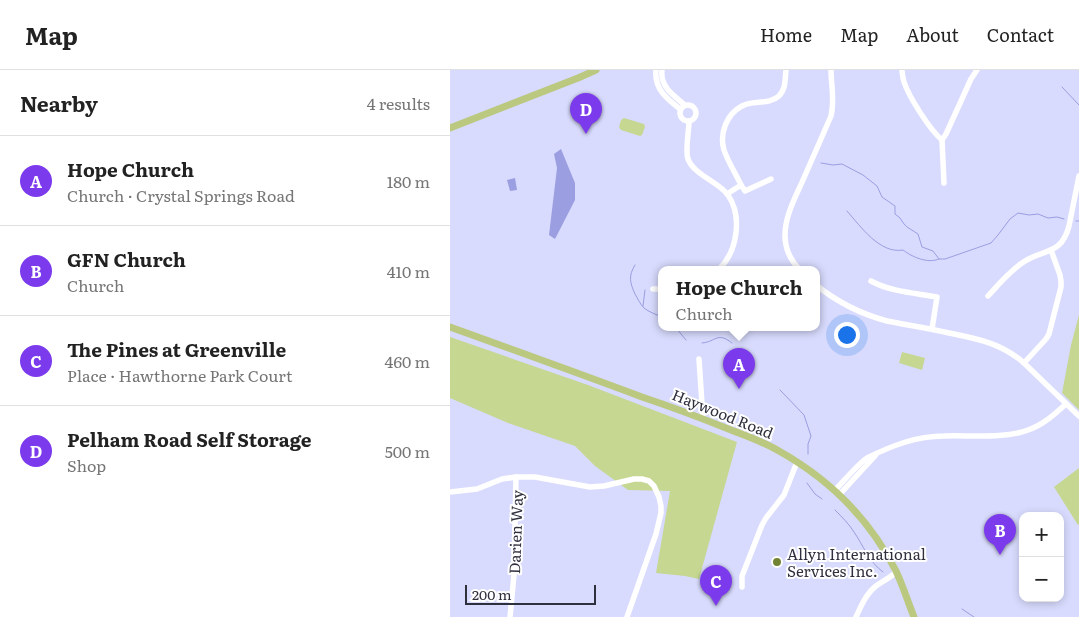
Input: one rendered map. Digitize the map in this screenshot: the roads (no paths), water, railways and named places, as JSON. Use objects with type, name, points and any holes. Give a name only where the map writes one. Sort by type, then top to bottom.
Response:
[{"type":"main road","points":[[450,128],[596,70]]},
{"type":"main road","name":"Haywood Road","points":[[450,327],[703,419],[778,450],[837,493],[859,515],[878,540],[896,572],[914,617]]},
{"type":"street","points":[[656,70],[657,84],[664,96],[682,107],[692,106],[695,111],[694,117],[684,120],[680,112],[682,107]]},
{"type":"street","points":[[662,70],[663,83],[682,107]]},
{"type":"street","points":[[771,179],[745,190],[724,148],[723,131],[728,117],[742,106],[773,100],[780,95],[785,85],[786,70]]},
{"type":"street","points":[[796,266],[787,251],[785,243],[788,214],[831,116],[833,95],[831,70]]},
{"type":"street","points":[[902,70],[904,82],[912,98],[934,133],[942,140]]},
{"type":"street","points":[[944,183],[942,140],[977,70]]},
{"type":"street","points":[[689,120],[688,160],[703,176],[727,194],[735,212],[737,226],[736,241],[723,266]]},
{"type":"street","points":[[988,296],[1023,262],[1062,243],[1067,233],[1079,179]]},
{"type":"street","points":[[727,194],[741,185]]},
{"type":"street","points":[[1024,363],[1046,339],[1060,294],[1060,275],[1051,250]]},
{"type":"street","points":[[871,281],[881,287],[937,297],[932,329]]},
{"type":"street","points":[[653,288],[658,289]]},
{"type":"street","points":[[820,288],[849,306],[873,317],[993,343],[1017,357],[1079,416]]},
{"type":"street","points":[[699,359],[703,419]]},
{"type":"street","points":[[837,493],[876,454],[906,442],[927,437],[1004,435],[1023,432],[1047,420],[1066,404]]},
{"type":"street","points":[[742,587],[742,576],[762,526],[784,495],[797,462]]},
{"type":"street","points":[[450,492],[477,489],[502,479],[516,477],[535,477],[590,488],[639,479],[645,480],[654,486],[661,503],[660,519],[627,617]]},
{"type":"street","name":"Darien Way","points":[[510,617],[514,574],[516,477]]},
{"type":"street","points":[[856,617],[868,594],[896,572]]},
{"type":"water","points":[[561,149],[575,183],[575,200],[555,239],[549,235],[557,168],[554,154]]},
{"type":"water","points":[[515,178],[517,190],[510,191],[507,180]]},
{"type":"waterway","points":[[1062,87],[1079,105]]},
{"type":"waterway","points":[[821,163],[842,164],[863,175],[877,186],[882,197],[895,206],[895,214],[907,227],[918,234],[922,247],[933,251],[939,259],[945,259],[991,243],[1010,219],[1018,213],[1038,214],[1048,218],[1057,217],[1064,219]]},
{"type":"waterway","points":[[847,211],[879,244],[887,248],[903,250],[925,260],[939,259]]},
{"type":"waterway","points":[[635,265],[630,280],[635,294],[644,308],[658,315]]},
{"type":"waterway","points":[[643,306],[645,290]]},
{"type":"waterway","points":[[678,331],[686,340]]},
{"type":"waterway","points":[[702,343],[720,337],[732,343]]},
{"type":"waterway","points":[[780,390],[804,415],[811,436],[808,444],[808,454]]},
{"type":"waterway","points":[[807,483],[815,494],[822,499]]},
{"type":"waterway","points":[[835,510],[852,529],[874,563],[883,572]]},
{"type":"waterway","points":[[962,609],[974,617]]},
{"type":"place","name":"Pelham Road Self Storage","points":[[586,134]]},
{"type":"place","name":"Hope Church","points":[[739,389]]},
{"type":"place","name":"GFN Church","points":[[1000,555]]},
{"type":"place","name":"Allyn International Services Inc.","points":[[777,562]]},
{"type":"place","name":"The Pines at Greenville","points":[[716,606]]}]
